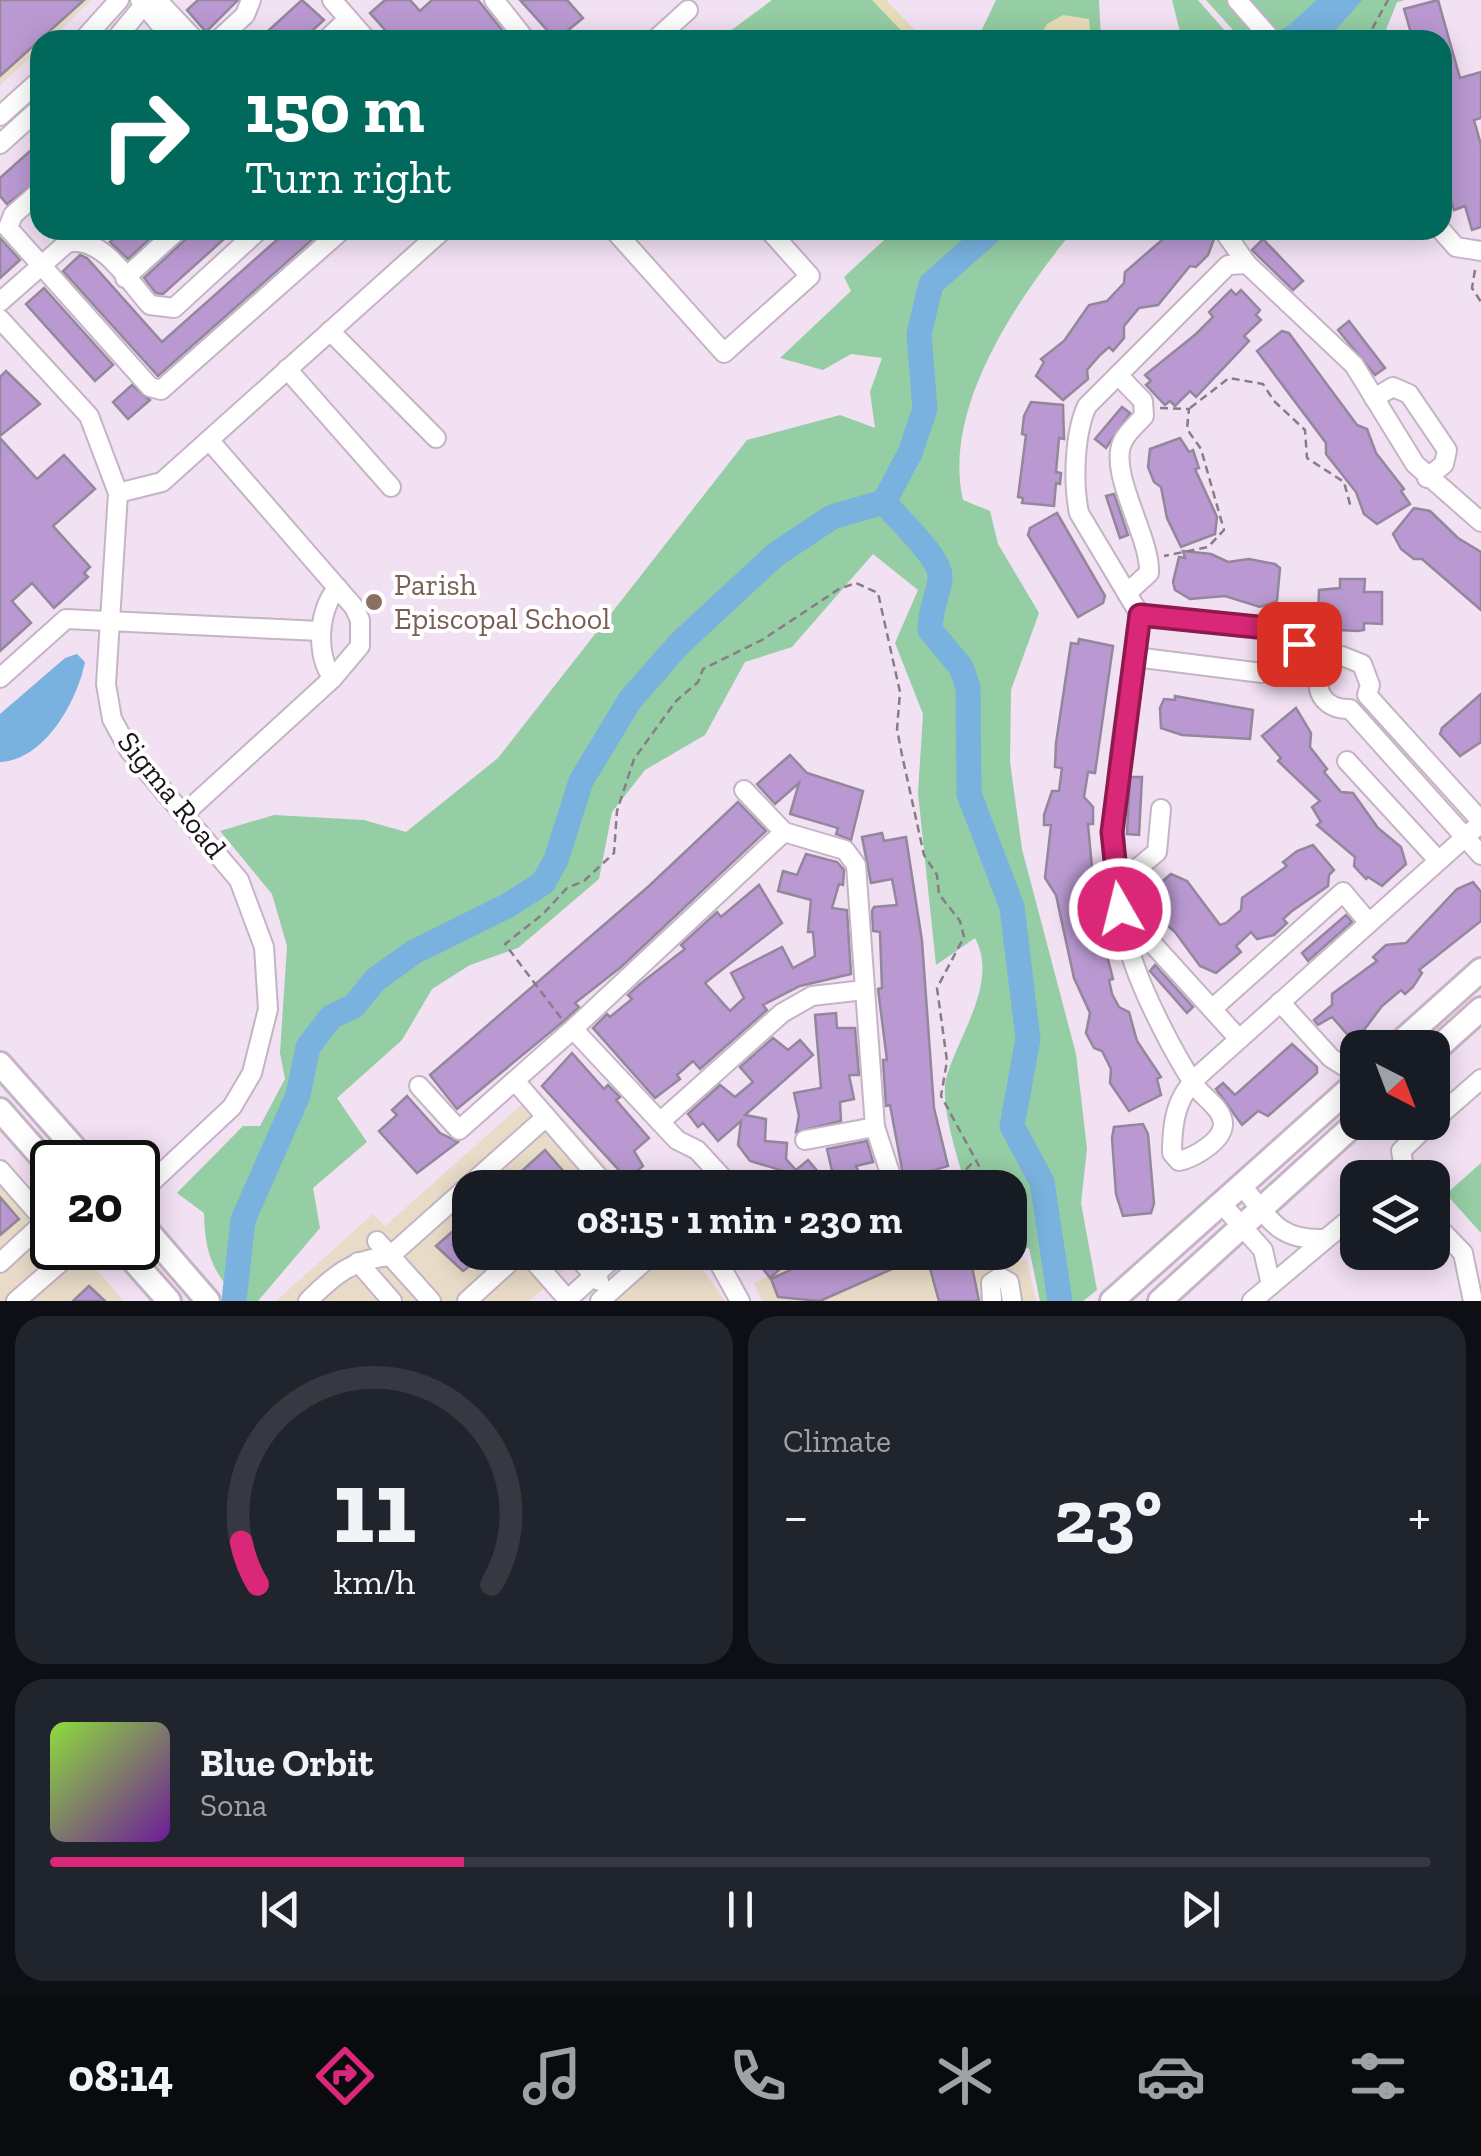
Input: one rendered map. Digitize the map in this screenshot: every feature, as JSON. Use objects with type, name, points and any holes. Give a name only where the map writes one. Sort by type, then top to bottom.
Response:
[{"type":"main road","points":[[1414,1030],[1481,970]]},
{"type":"main road","points":[[1450,1037],[1481,1009]]},
{"type":"main road","points":[[0,1064],[67,1140]]},
{"type":"main road","points":[[1112,1301],[1340,1094]]},
{"type":"main road","points":[[0,1110],[30,1144]]},
{"type":"main road","points":[[1160,1301],[1340,1137]]},
{"type":"main road","points":[[160,1246],[204,1297]]},
{"type":"main road","points":[[141,1270],[168,1301]]},
{"type":"street","points":[[92,30],[119,0]]},
{"type":"street","points":[[229,30],[245,15],[251,0]]},
{"type":"street","points":[[332,0],[358,30]]},
{"type":"street","points":[[494,0],[518,30]]},
{"type":"street","points":[[123,30],[147,2]]},
{"type":"street","points":[[147,2],[166,30]]},
{"type":"street","points":[[147,2],[183,30]]},
{"type":"street","points":[[1243,7],[1263,30]]},
{"type":"street","points":[[666,30],[688,10]]},
{"type":"street","points":[[336,30],[348,19]]},
{"type":"street","points":[[0,116],[30,89]]},
{"type":"street","points":[[0,144],[30,117]]},
{"type":"street","points":[[30,200],[14,215],[8,228],[150,387],[161,390],[331,240]]},
{"type":"street","points":[[0,302],[67,243],[81,240],[100,248],[150,305],[174,308],[248,240]]},
{"type":"street","points":[[125,278],[167,240]]},
{"type":"street","points":[[118,494],[162,482],[432,240]]},
{"type":"street","points":[[623,240],[724,353],[810,276],[778,240]]},
{"type":"street","points":[[1230,240],[1247,264],[1354,364],[1427,478],[1481,522]]},
{"type":"street","points":[[1450,240],[1456,247],[1481,251]]},
{"type":"street","points":[[1140,615],[1267,628],[1332,659],[1353,658],[1362,664],[1370,685],[1367,695],[1481,822],[1192,1080],[1134,964],[1120,909],[1112,832],[1140,615],[1079,513],[1076,498],[1080,420],[1087,406],[1228,265],[1247,264]]},
{"type":"street","name":"Sigma Road","points":[[0,320],[89,416],[118,494],[106,684],[112,720],[129,750],[227,862],[250,901],[264,946],[268,1009],[260,1052],[232,1107],[160,1174]]},
{"type":"street","points":[[330,332],[436,438]]},
{"type":"street","points":[[288,370],[392,488]]},
{"type":"street","points":[[1118,375],[1144,402],[1144,411],[1121,443],[1121,458],[1127,494],[1150,560],[1149,573],[1127,594]]},
{"type":"street","points":[[1374,398],[1393,387],[1409,394],[1447,450],[1444,464],[1427,478]]},
{"type":"street","points":[[184,813],[333,678],[360,646],[360,620],[338,588],[208,440]]},
{"type":"street","points":[[333,678],[328,672],[320,631],[330,595],[338,588]]},
{"type":"street","points":[[0,678],[66,619],[110,618],[320,631]]},
{"type":"street","points":[[1135,657],[1262,673]]},
{"type":"street","points":[[1332,659],[1318,676],[1321,698],[1339,710],[1350,709],[1481,855]]},
{"type":"street","points":[[1347,761],[1438,860]]},
{"type":"street","points":[[744,790],[784,832],[845,850],[856,865],[875,1127],[889,1170]]},
{"type":"street","points":[[1115,878],[1127,877],[1157,852],[1161,808]]},
{"type":"street","points":[[419,1086],[459,1130],[574,1029],[784,832]]},
{"type":"street","points":[[1212,1009],[1342,892],[1369,922]]},
{"type":"street","points":[[1120,909],[1239,1039]]},
{"type":"street","points":[[660,1122],[782,1013],[812,996],[864,990]]},
{"type":"street","points":[[1280,1002],[1340,1065]]},
{"type":"street","points":[[574,1029],[660,1122],[711,1170]]},
{"type":"street","points":[[1450,1106],[1481,1079]]},
{"type":"street","points":[[515,1081],[592,1170]]},
{"type":"street","points":[[308,1301],[340,1271],[358,1262],[390,1256],[546,1117]]},
{"type":"street","points":[[805,1140],[875,1127]]},
{"type":"street","points":[[1403,1160],[1401,1151],[1413,1140]]},
{"type":"street","points":[[0,1170],[30,1204]]},
{"type":"street","points":[[1241,1185],[1294,1240],[1322,1239]]},
{"type":"street","points":[[1221,1203],[1263,1250],[1256,1296]]},
{"type":"street","points":[[1256,1296],[1340,1226]]},
{"type":"street","points":[[1450,1240],[1463,1253],[1473,1301]]},
{"type":"street","points":[[377,1241],[431,1301]]},
{"type":"street","points":[[0,1263],[30,1243]]},
{"type":"street","points":[[358,1262],[392,1301]]},
{"type":"street","points":[[16,1301],[48,1270]]},
{"type":"street","points":[[467,1301],[503,1270]]},
{"type":"street","points":[[543,1270],[568,1300],[600,1270]]},
{"type":"street","points":[[589,1270],[603,1299],[635,1270]]},
{"type":"street","points":[[722,1270],[740,1301]]},
{"type":"street","points":[[992,1301],[991,1283],[1000,1277],[1009,1282],[1012,1301]]},
{"type":"path","points":[[1372,30],[1388,0]]},
{"type":"path","points":[[1474,270],[1472,288],[1481,302]]},
{"type":"path","points":[[1144,411],[1189,409],[1229,378],[1263,384],[1274,401],[1304,430],[1308,458],[1344,482],[1351,508]]},
{"type":"path","points":[[1150,560],[1208,547],[1224,530],[1201,449],[1187,429],[1189,409]]},
{"type":"path","points":[[505,944],[532,986],[574,1029]]},
{"type":"path","points":[[965,1170],[974,1161]]},
{"type":"path","points":[[1000,1277],[1003,1270]]},
{"type":"shaded area","points":[[0,0],[91,0],[61,30],[30,30],[30,58],[0,85]]},
{"type":"shaded area","points":[[538,1090],[610,1170],[452,1170],[452,1270],[565,1270],[529,1301],[276,1301],[373,1214],[385,1226]]},
{"type":"shaded area","points":[[0,1160],[30,1195],[30,1270],[97,1270],[124,1301],[0,1301]]},
{"type":"shaded area","points":[[1027,1259],[1036,1301],[762,1301],[754,1283],[783,1270],[1027,1270]]},
{"type":"shaded area","points":[[643,1270],[703,1270],[725,1301],[608,1301]]},
{"type":"green space","points":[[772,0],[885,0],[914,30],[732,30]]},
{"type":"green space","points":[[996,0],[1099,0],[1100,30],[982,30]]},
{"type":"green space","points":[[1172,0],[1198,0],[1224,30],[1180,30]]},
{"type":"green space","points":[[1206,0],[1405,0],[1397,2],[1386,30],[1233,30]]},
{"type":"green space","points":[[884,240],[1066,240],[1028,291],[988,358],[963,429],[959,465],[963,500],[990,511],[998,544],[1039,613],[1011,690],[1010,762],[1022,849],[1076,1054],[1087,1149],[1081,1203],[1097,1290],[1083,1301],[1040,1301],[1027,1248],[1027,1170],[961,1170],[959,1163],[948,1117],[946,1079],[980,991],[981,955],[975,938],[936,965],[918,793],[923,714],[895,643],[918,590],[873,554],[792,647],[745,662],[705,735],[645,770],[612,812],[599,879],[518,948],[470,965],[432,989],[402,1040],[337,1098],[367,1142],[313,1188],[320,1228],[258,1301],[241,1301],[212,1262],[204,1213],[177,1193],[243,1126],[260,1126],[285,1079],[280,1053],[287,946],[272,894],[220,831],[274,815],[364,820],[406,832],[498,758],[747,440],[840,415],[875,428],[870,392],[882,358],[851,354],[823,370],[780,358],[851,291],[844,277]]},
{"type":"green space","points":[[1481,1163],[1481,1233],[1450,1198],[1450,1190]]},
{"type":"sand","points":[[872,0],[885,0],[914,30],[900,30]]},
{"type":"sand","points":[[1063,15],[1089,19],[1090,30],[1044,30]]},
{"type":"water","points":[[1317,0],[1362,0],[1336,30],[1280,30]]},
{"type":"water","points":[[77,654],[85,662],[81,677],[56,726],[31,751],[0,762],[0,714],[65,658]]},
{"type":"building","points":[[0,0],[84,0],[51,30],[30,30],[30,49],[0,76]]},
{"type":"building","points":[[198,0],[238,0],[208,30],[187,10]]},
{"type":"building","points":[[302,0],[324,20],[313,30],[269,30]]},
{"type":"building","points":[[385,0],[410,0],[420,11],[432,0],[478,0],[502,30],[385,30],[370,13]]},
{"type":"building","points":[[520,0],[567,0],[583,18],[568,30],[547,30]]},
{"type":"building","points":[[1438,0],[1446,30],[1410,30],[1404,9]]},
{"type":"building","points":[[1452,50],[1460,78],[1481,72],[1481,118],[1474,120],[1481,145],[1481,227],[1472,230],[1465,206],[1454,210]]},
{"type":"building","points":[[30,151],[30,187],[7,204],[0,196],[0,178]]},
{"type":"building","points":[[0,238],[20,260],[0,278]]},
{"type":"building","points":[[112,240],[148,240],[128,259]]},
{"type":"building","points":[[185,240],[223,240],[163,294],[156,293],[144,278]]},
{"type":"building","points":[[277,240],[312,240],[158,376],[63,271],[80,255],[87,258],[162,342]]},
{"type":"building","points":[[1162,240],[1214,240],[1208,255],[1196,267],[1190,266],[1158,305],[1139,308],[1124,326],[1124,338],[1113,351],[1109,347],[1100,355],[1087,370],[1088,379],[1063,400],[1036,376],[1044,362],[1041,359],[1064,341],[1089,305],[1107,301],[1124,283],[1125,272]]},
{"type":"building","points":[[1264,240],[1303,281],[1293,290],[1252,250]]},
{"type":"building","points":[[44,288],[113,365],[95,381],[26,304]]},
{"type":"building","points":[[1231,290],[1236,295],[1241,290],[1260,310],[1256,315],[1261,320],[1244,336],[1249,341],[1196,397],[1190,391],[1175,406],[1170,401],[1165,405],[1146,385],[1151,381],[1145,375],[1196,334],[1213,317],[1209,312]]},
{"type":"building","points":[[1349,321],[1385,368],[1375,375],[1338,330]]},
{"type":"building","points":[[1282,331],[1289,333],[1357,425],[1367,429],[1376,453],[1404,489],[1401,491],[1410,504],[1377,524],[1364,514],[1356,492],[1326,454],[1326,443],[1257,351]]},
{"type":"building","points":[[6,371],[40,404],[0,436],[0,377]]},
{"type":"building","points":[[132,385],[150,400],[128,419],[113,402]]},
{"type":"building","points":[[1031,402],[1063,405],[1064,439],[1059,438],[1056,472],[1061,473],[1054,506],[1022,503],[1023,498],[1018,497],[1026,435],[1022,434],[1024,416]]},
{"type":"building","points":[[1122,407],[1130,413],[1106,448],[1095,439]]},
{"type":"building","points":[[0,438],[37,479],[64,455],[95,489],[53,526],[90,567],[84,573],[88,577],[54,608],[32,583],[12,601],[31,623],[0,651]]},
{"type":"building","points":[[1180,438],[1189,452],[1193,450],[1199,468],[1195,469],[1217,517],[1215,534],[1181,547],[1167,518],[1161,487],[1154,482],[1148,467],[1150,449]]},
{"type":"building","points":[[1114,494],[1128,535],[1120,538],[1106,496]]},
{"type":"building","points":[[1414,508],[1430,511],[1458,538],[1481,552],[1481,610],[1422,559],[1414,559],[1401,549],[1393,534]]},
{"type":"building","points":[[1057,513],[1105,596],[1103,603],[1078,617],[1028,535],[1030,528]]},
{"type":"building","points":[[1183,551],[1211,554],[1228,562],[1249,559],[1275,564],[1280,568],[1277,601],[1260,607],[1225,596],[1190,599],[1175,590],[1173,582],[1179,557],[1185,558]]},
{"type":"building","points":[[1340,579],[1365,579],[1364,592],[1382,592],[1382,624],[1364,623],[1364,630],[1358,631],[1340,630],[1336,621],[1318,620],[1319,590],[1340,588]]},
{"type":"building","points":[[1079,639],[1113,646],[1095,773],[1088,772],[1084,797],[1093,807],[1093,824],[1088,824],[1093,879],[1089,879],[1089,888],[1082,888],[1099,924],[1113,979],[1109,980],[1112,994],[1119,1007],[1129,1012],[1137,1041],[1161,1077],[1157,1079],[1161,1095],[1129,1111],[1110,1083],[1111,1069],[1102,1051],[1094,1048],[1086,1033],[1090,1013],[1074,978],[1056,895],[1045,878],[1051,825],[1044,825],[1044,815],[1052,791],[1059,791],[1062,768],[1055,767],[1056,743],[1071,643],[1078,644]]},
{"type":"building","points":[[1481,694],[1481,742],[1460,756],[1440,734],[1442,728]]},
{"type":"building","points":[[1175,696],[1253,710],[1250,739],[1182,735],[1161,728],[1160,708],[1164,699],[1175,700]]},
{"type":"building","points":[[1296,708],[1311,733],[1310,747],[1327,769],[1324,772],[1341,792],[1353,793],[1378,828],[1401,847],[1406,864],[1382,886],[1366,879],[1354,866],[1355,857],[1317,825],[1321,822],[1312,807],[1320,801],[1278,761],[1281,758],[1262,736]]},
{"type":"building","points":[[790,755],[807,773],[863,791],[851,840],[836,834],[838,828],[790,814],[799,783],[775,804],[757,784]]},
{"type":"building","points":[[1130,777],[1142,777],[1139,835],[1127,834]]},
{"type":"building","points":[[738,802],[766,831],[621,967],[575,1003],[579,1007],[565,1020],[457,1109],[430,1075],[649,886]]},
{"type":"building","points":[[882,833],[884,841],[906,837],[922,941],[934,1108],[948,1166],[935,1170],[902,1170],[890,1105],[886,1106],[883,1060],[887,1060],[878,989],[882,988],[880,932],[873,931],[872,911],[874,907],[897,905],[892,879],[871,883],[862,837]]},
{"type":"building","points":[[1313,845],[1334,870],[1328,886],[1283,919],[1287,923],[1274,935],[1257,939],[1251,932],[1236,946],[1241,952],[1216,973],[1200,966],[1175,932],[1152,912],[1146,895],[1171,874],[1187,881],[1220,925],[1226,923],[1241,910],[1242,898],[1287,866],[1283,862],[1297,851]]},
{"type":"building","points":[[806,854],[837,862],[844,870],[843,885],[839,884],[832,908],[847,910],[851,974],[800,986],[763,1005],[767,1010],[700,1069],[693,1061],[677,1075],[680,1079],[655,1098],[593,1028],[632,999],[628,995],[685,949],[681,945],[717,912],[721,917],[759,885],[782,923],[705,983],[730,1011],[744,998],[731,973],[782,947],[793,968],[815,956],[813,932],[808,932],[811,900],[778,891],[783,871],[797,875]]},
{"type":"building","points":[[1473,882],[1481,892],[1481,921],[1419,970],[1422,973],[1413,987],[1405,994],[1401,990],[1382,1006],[1364,1030],[1343,1030],[1332,1017],[1318,1025],[1314,1020],[1332,1005],[1332,994],[1377,961],[1373,957],[1386,945],[1406,943],[1457,889]]},
{"type":"building","points":[[1346,915],[1352,922],[1308,961],[1302,953]]},
{"type":"building","points":[[1155,965],[1193,1007],[1187,1013],[1150,971]]},
{"type":"building","points":[[836,1013],[837,1028],[855,1028],[859,1075],[849,1075],[854,1099],[840,1102],[841,1121],[796,1132],[799,1116],[794,1093],[821,1088],[815,1015]]},
{"type":"building","points":[[773,1038],[788,1050],[800,1040],[813,1055],[745,1115],[766,1119],[765,1141],[787,1143],[786,1159],[796,1170],[780,1170],[750,1161],[738,1145],[741,1121],[718,1141],[703,1123],[698,1127],[688,1114],[720,1085],[735,1097],[753,1082],[740,1067]]},
{"type":"building","points":[[1292,1044],[1317,1067],[1317,1073],[1268,1116],[1258,1111],[1242,1125],[1216,1089],[1223,1083],[1235,1095]]},
{"type":"building","points":[[572,1053],[604,1089],[608,1085],[620,1097],[616,1100],[649,1138],[634,1151],[643,1166],[638,1170],[619,1170],[542,1086]]},
{"type":"building","points":[[407,1096],[440,1133],[458,1142],[417,1173],[379,1131],[397,1115],[392,1110]]},
{"type":"building","points":[[1143,1124],[1148,1134],[1154,1203],[1151,1213],[1123,1216],[1116,1194],[1114,1127]]},
{"type":"building","points":[[867,1141],[873,1162],[856,1166],[858,1170],[832,1170],[827,1149]]},
{"type":"building","points":[[545,1150],[562,1170],[523,1170]]},
{"type":"building","points":[[808,1160],[817,1170],[796,1170]]},
{"type":"building","points":[[0,1197],[19,1219],[0,1235]]},
{"type":"building","points":[[452,1232],[452,1261],[436,1246]]},
{"type":"building","points":[[790,1270],[890,1270],[820,1301],[778,1297],[771,1279]]},
{"type":"building","points":[[930,1270],[973,1270],[979,1301],[939,1301]]},
{"type":"building","points":[[89,1286],[105,1301],[73,1301]]},
{"type":"waterway","points":[[234,1301],[243,1220],[298,1095],[308,1047],[331,1017],[354,1006],[375,980],[414,952],[507,906],[543,883],[556,860],[581,781],[630,700],[679,644],[775,555],[832,517],[884,502],[910,453],[925,409],[919,334],[931,284],[981,240]]},
{"type":"waterway","points":[[884,502],[934,560],[940,582],[930,630],[961,667],[968,687],[969,794],[1012,907],[1028,1039],[1012,1126],[1042,1182],[1060,1301]]},
{"type":"place","name":"Parish Episcopal School","points":[[374,602]]},
{"type":"route","points":[[1120,909],[1112,832],[1140,615],[1267,628],[1299,644]]}]
